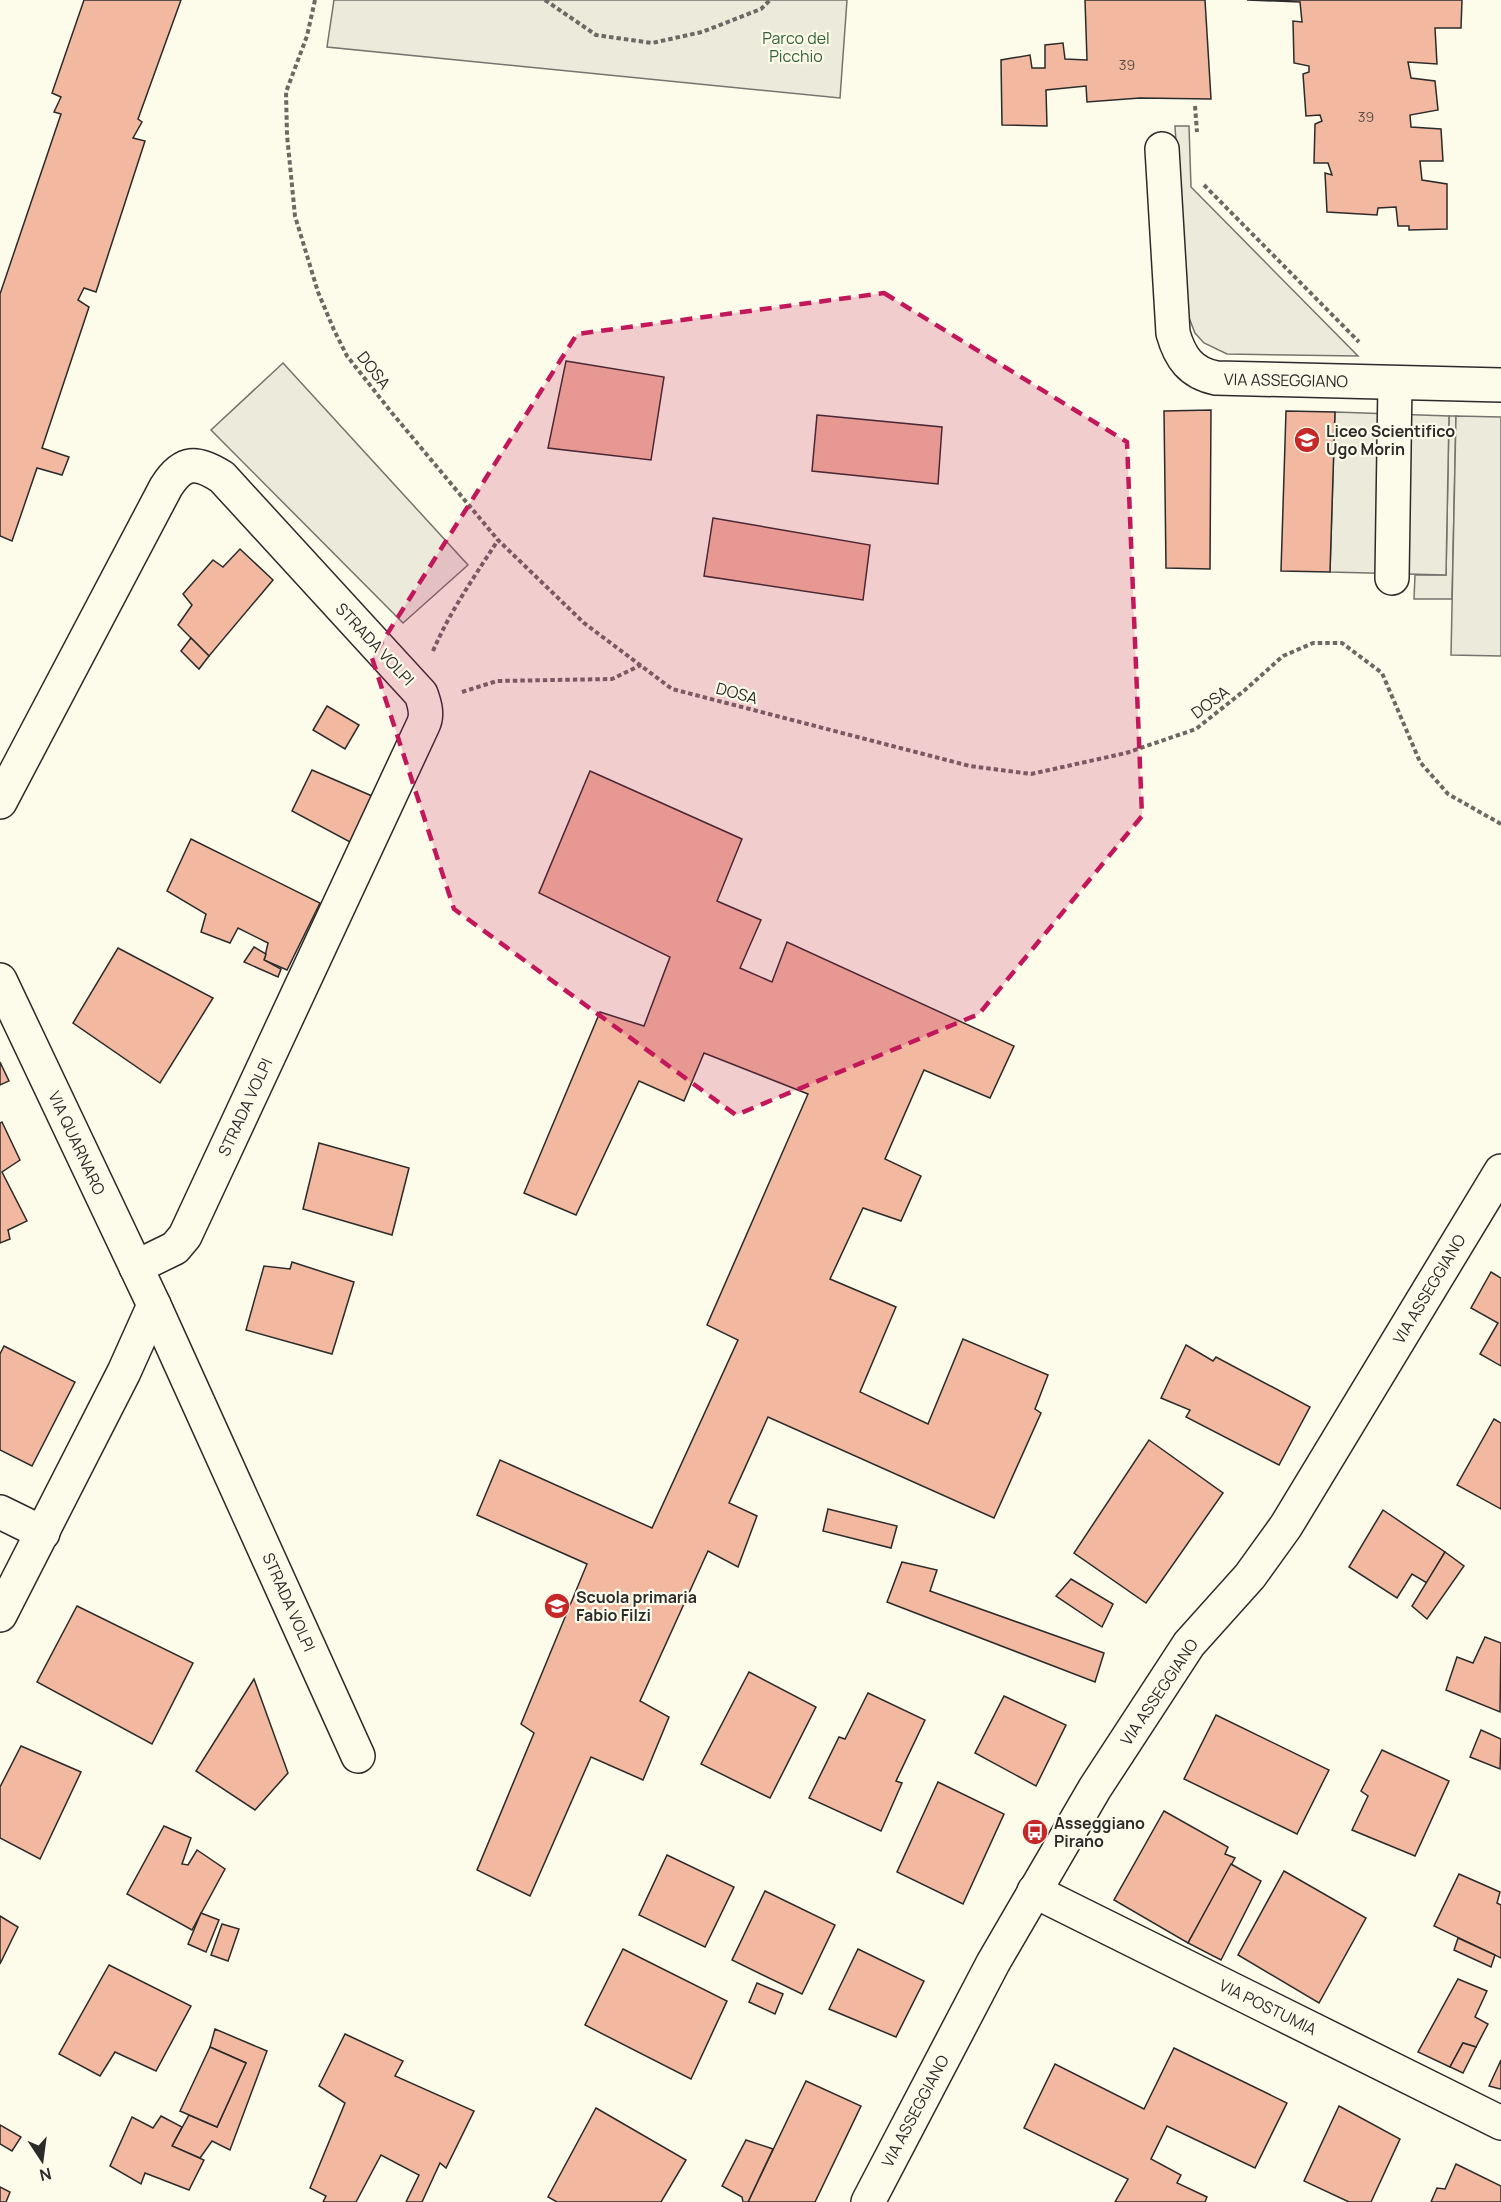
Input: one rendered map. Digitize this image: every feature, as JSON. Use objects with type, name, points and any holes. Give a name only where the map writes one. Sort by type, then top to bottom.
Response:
[{"type":"street","name":"VIA ASSEGGIANO","points":[[1162,149],[1173,333],[1180,355],[1186,363],[1204,376],[1501,385]]},
{"type":"street","points":[[1392,578],[1395,382]]},
{"type":"street","name":"STRADA VOLPI","points":[[0,802],[166,487],[181,469],[189,465],[199,465],[222,477],[416,691],[426,712],[423,725],[185,1236],[175,1248],[136,1267]]},
{"type":"street","name":"VIA QUARNARO","points":[[0,980],[154,1305]]},
{"type":"street","name":"VIA ASSEGGIANO","points":[[868,2202],[993,1963],[1095,1788],[1189,1644],[1250,1576],[1286,1526],[1501,1171]]},
{"type":"street","points":[[0,1615],[124,1372],[154,1305]]},
{"type":"street","name":"STRADA VOLPI","points":[[154,1305],[358,1755]]},
{"type":"street","points":[[0,1512],[43,1533]]},
{"type":"street","name":"VIA POSTUMIA","points":[[1034,1892],[1501,2123]]},
{"type":"path","name":"DOSA","points":[[315,0],[307,36],[286,92],[287,135],[295,216],[318,292],[347,356],[498,540],[584,623],[672,689],[970,766],[1030,774],[1126,753],[1196,729],[1283,656],[1313,643],[1342,643],[1382,673],[1420,762],[1448,794],[1501,824]]},
{"type":"path","points":[[545,0],[596,35],[652,43],[702,32],[761,9],[770,0]]},
{"type":"path","points":[[1195,105],[1197,138]]},
{"type":"path","points":[[1199,181],[1366,349]]},
{"type":"path","points":[[498,540],[443,629],[416,691],[448,697],[497,681],[612,679],[641,665]]},
{"type":"highlighted area","points":[[884,293],[1127,442],[1142,816],[979,1014],[736,1115],[454,909],[372,658],[577,334]]},
{"type":"green space","name":"Parco del Picchio","points":[[334,0],[847,0],[840,98],[327,47]]},
{"type":"green space","points":[[1175,126],[1189,126],[1191,187],[1358,356],[1227,354],[1204,343],[1195,333],[1186,310]]},
{"type":"green space","points":[[1449,416],[1456,416],[1452,599],[1414,599],[1415,575],[1446,575]]},
{"type":"shaded area","points":[[283,363],[468,565],[403,623],[211,430]]},
{"type":"shaded area","points":[[1335,412],[1449,416],[1446,575],[1330,572]]},
{"type":"shaded area","points":[[1456,416],[1501,417],[1501,656],[1451,655]]},
{"type":"building","points":[[84,0],[181,0],[138,119],[142,122],[133,138],[145,141],[96,292],[84,288],[78,300],[89,307],[42,448],[69,457],[62,475],[37,468],[12,541],[0,536],[0,294],[61,114],[54,112],[61,97],[52,93]]},
{"type":"building","points":[[1085,0],[1205,0],[1211,99],[1140,98],[1087,102],[1086,86],[1046,90],[1047,126],[1002,125],[1001,60],[1030,55],[1032,68],[1045,68],[1045,45],[1063,43],[1065,59],[1087,60]]},
{"type":"building","points":[[1247,0],[1462,0],[1461,28],[1435,28],[1437,64],[1408,62],[1411,78],[1435,81],[1438,110],[1410,115],[1411,127],[1441,129],[1443,161],[1420,161],[1422,180],[1447,184],[1447,229],[1409,230],[1409,226],[1398,226],[1396,207],[1378,208],[1377,215],[1327,212],[1325,173],[1332,175],[1328,163],[1314,163],[1315,124],[1322,121],[1320,115],[1306,116],[1303,74],[1309,72],[1309,66],[1294,63],[1293,21],[1302,22],[1300,2]]},
{"type":"building","points":[[566,361],[664,377],[651,460],[548,448]]},
{"type":"building","points":[[1211,410],[1210,569],[1166,568],[1164,411]]},
{"type":"building","points":[[1286,411],[1335,412],[1330,572],[1281,571]]},
{"type":"building","points":[[817,415],[942,427],[938,484],[812,471]]},
{"type":"building","points":[[713,518],[870,545],[863,600],[704,576]]},
{"type":"building","points":[[240,549],[273,580],[209,656],[178,625],[192,605],[183,594],[213,560],[223,567]]},
{"type":"building","points":[[191,638],[209,656],[199,669],[181,651]]},
{"type":"building","points":[[327,706],[359,725],[345,749],[313,730]]},
{"type":"building","points":[[312,770],[372,796],[350,842],[292,811]]},
{"type":"building","points":[[590,771],[742,839],[717,901],[761,920],[740,968],[772,982],[787,942],[1014,1046],[990,1098],[924,1070],[885,1159],[921,1176],[901,1221],[863,1208],[830,1279],[896,1307],[860,1392],[928,1424],[963,1339],[1048,1375],[1035,1409],[1041,1413],[994,1518],[768,1417],[729,1503],[757,1516],[738,1567],[708,1551],[640,1701],[669,1717],[643,1780],[591,1757],[530,1896],[477,1870],[534,1733],[521,1724],[587,1564],[477,1515],[500,1460],[652,1528],[738,1340],[707,1325],[808,1094],[704,1053],[684,1101],[639,1081],[576,1215],[524,1193],[600,1012],[644,1026],[670,957],[539,893]]},
{"type":"building","points":[[191,839],[320,903],[287,970],[264,960],[268,943],[238,928],[230,943],[201,932],[206,914],[167,891]]},
{"type":"building","points":[[254,947],[266,954],[264,960],[281,969],[278,977],[244,962]]},
{"type":"building","points":[[118,948],[213,998],[160,1083],[73,1023]]},
{"type":"building","points":[[0,1062],[9,1081],[0,1085]]},
{"type":"building","points":[[2,1122],[20,1160],[2,1172],[27,1221],[8,1230],[10,1239],[0,1243],[0,1123]]},
{"type":"building","points":[[319,1143],[409,1168],[392,1235],[303,1209]]},
{"type":"building","points":[[292,1262],[354,1282],[332,1354],[246,1330],[264,1266],[290,1269]]},
{"type":"building","points":[[1491,1272],[1501,1278],[1501,1366],[1480,1354],[1498,1323],[1471,1308]]},
{"type":"building","points":[[1186,1345],[1213,1361],[1216,1357],[1310,1407],[1279,1465],[1186,1417],[1190,1410],[1161,1398]]},
{"type":"building","points":[[4,1346],[75,1382],[32,1466],[0,1450],[0,1354]]},
{"type":"building","points":[[1494,1419],[1501,1423],[1501,1509],[1457,1485]]},
{"type":"building","points":[[1149,1440],[1223,1493],[1146,1603],[1074,1553]]},
{"type":"building","points":[[828,1509],[897,1526],[891,1548],[823,1531]]},
{"type":"building","points":[[1383,1510],[1445,1552],[1427,1583],[1412,1574],[1397,1598],[1349,1567]]},
{"type":"building","points":[[1445,1552],[1464,1566],[1427,1619],[1412,1606]]},
{"type":"building","points":[[902,1562],[937,1570],[930,1591],[1104,1653],[1095,1682],[887,1602]]},
{"type":"building","points":[[1071,1579],[1113,1604],[1102,1627],[1056,1596]]},
{"type":"building","points":[[77,1606],[193,1663],[152,1744],[37,1682]]},
{"type":"building","points":[[1485,1637],[1501,1643],[1500,1712],[1446,1690],[1457,1657],[1473,1663]]},
{"type":"building","points":[[749,1672],[816,1707],[770,1798],[701,1764]]},
{"type":"building","points":[[254,1679],[288,1773],[255,1810],[196,1771]]},
{"type":"building","points":[[868,1693],[925,1720],[896,1781],[902,1783],[881,1831],[809,1798],[839,1737],[845,1739]]},
{"type":"building","points":[[1004,1696],[1066,1725],[1036,1786],[975,1753]]},
{"type":"building","points":[[1216,1715],[1329,1770],[1297,1834],[1184,1779]]},
{"type":"building","points":[[1481,1730],[1501,1739],[1500,1769],[1470,1757]]},
{"type":"building","points":[[21,1746],[81,1772],[40,1859],[0,1838],[0,1787]]},
{"type":"building","points":[[1382,1750],[1449,1781],[1415,1856],[1352,1830],[1368,1796],[1361,1791]]},
{"type":"building","points":[[938,1782],[1004,1814],[963,1904],[897,1872]]},
{"type":"building","points":[[1164,1811],[1228,1847],[1225,1854],[1235,1858],[1188,1943],[1114,1900]]},
{"type":"building","points":[[164,1826],[191,1838],[182,1864],[188,1865],[197,1850],[225,1869],[192,1930],[127,1894]]},
{"type":"building","points":[[667,1855],[734,1887],[705,1947],[639,1915]]},
{"type":"building","points":[[1231,1864],[1261,1881],[1221,1960],[1188,1943]]},
{"type":"building","points":[[1284,1871],[1366,1918],[1319,2003],[1238,1955]]},
{"type":"building","points":[[1459,1874],[1500,1892],[1497,1903],[1501,1905],[1501,1958],[1434,1926]]},
{"type":"building","points":[[765,1891],[835,1925],[802,1994],[732,1960]]},
{"type":"building","points":[[201,1913],[219,1920],[206,1952],[188,1944]]},
{"type":"building","points":[[0,1916],[18,1927],[0,1964]]},
{"type":"building","points":[[222,1924],[239,1929],[228,1961],[211,1955]]},
{"type":"building","points":[[1458,1938],[1495,1955],[1491,1967],[1454,1950]]},
{"type":"building","points":[[623,1949],[727,2001],[691,2079],[585,2025]]},
{"type":"building","points":[[858,1949],[924,1981],[896,2037],[829,2009]]},
{"type":"building","points":[[109,1965],[191,2006],[156,2071],[115,2052],[100,2076],[59,2054]]},
{"type":"building","points":[[1458,1979],[1487,1991],[1475,2017],[1488,2024],[1476,2047],[1463,2043],[1450,2067],[1418,2052]]},
{"type":"building","points":[[757,1983],[783,1994],[775,2014],[749,2002]]},
{"type":"building","points":[[215,2029],[267,2051],[230,2150],[212,2141],[200,2158],[172,2146],[189,2115],[217,2127],[246,2063],[210,2047]]},
{"type":"building","points":[[345,2034],[403,2061],[395,2076],[474,2111],[446,2168],[440,2163],[422,2202],[406,2202],[419,2175],[381,2155],[356,2202],[323,2202],[326,2196],[310,2188],[345,2103],[319,2086]]},
{"type":"building","points":[[1463,2043],[1476,2047],[1463,2073],[1450,2067]]},
{"type":"building","points":[[210,2047],[246,2063],[217,2127],[180,2111]]},
{"type":"building","points":[[1174,2048],[1287,2103],[1255,2168],[1167,2126],[1151,2159],[1181,2175],[1177,2183],[1207,2197],[1205,2202],[1115,2202],[1128,2179],[1024,2128],[1055,2064],[1144,2109]]},
{"type":"building","points":[[1501,2060],[1501,2088],[1500,2089],[1489,2086]]},
{"type":"building","points":[[806,2081],[861,2106],[815,2202],[748,2202]]},
{"type":"building","points":[[1339,2106],[1400,2139],[1371,2202],[1349,2202],[1304,2181]]},
{"type":"building","points":[[596,2108],[686,2160],[661,2202],[557,2202],[548,2197]]},
{"type":"building","points":[[161,2116],[182,2127],[172,2146],[204,2160],[189,2190],[145,2173],[141,2184],[110,2166],[132,2117],[153,2128]]},
{"type":"building","points":[[0,2125],[21,2137],[12,2151],[0,2144]]},
{"type":"building","points":[[746,2140],[773,2149],[748,2202],[743,2202],[742,2197],[722,2186]]},
{"type":"building","points":[[1456,2164],[1501,2186],[1501,2202],[1431,2202],[1437,2188],[1445,2189]]},
{"type":"building","points":[[0,2187],[10,2192],[6,2202],[0,2202]]},
{"type":"place","name":"Liceo Scientifico Ugo Morin","points":[[1307,440]]},
{"type":"place","name":"Scuola primaria Fabio Filzi","points":[[557,1606]]},
{"type":"place","name":"Asseggiano Pirano","points":[[1035,1832]]}]
